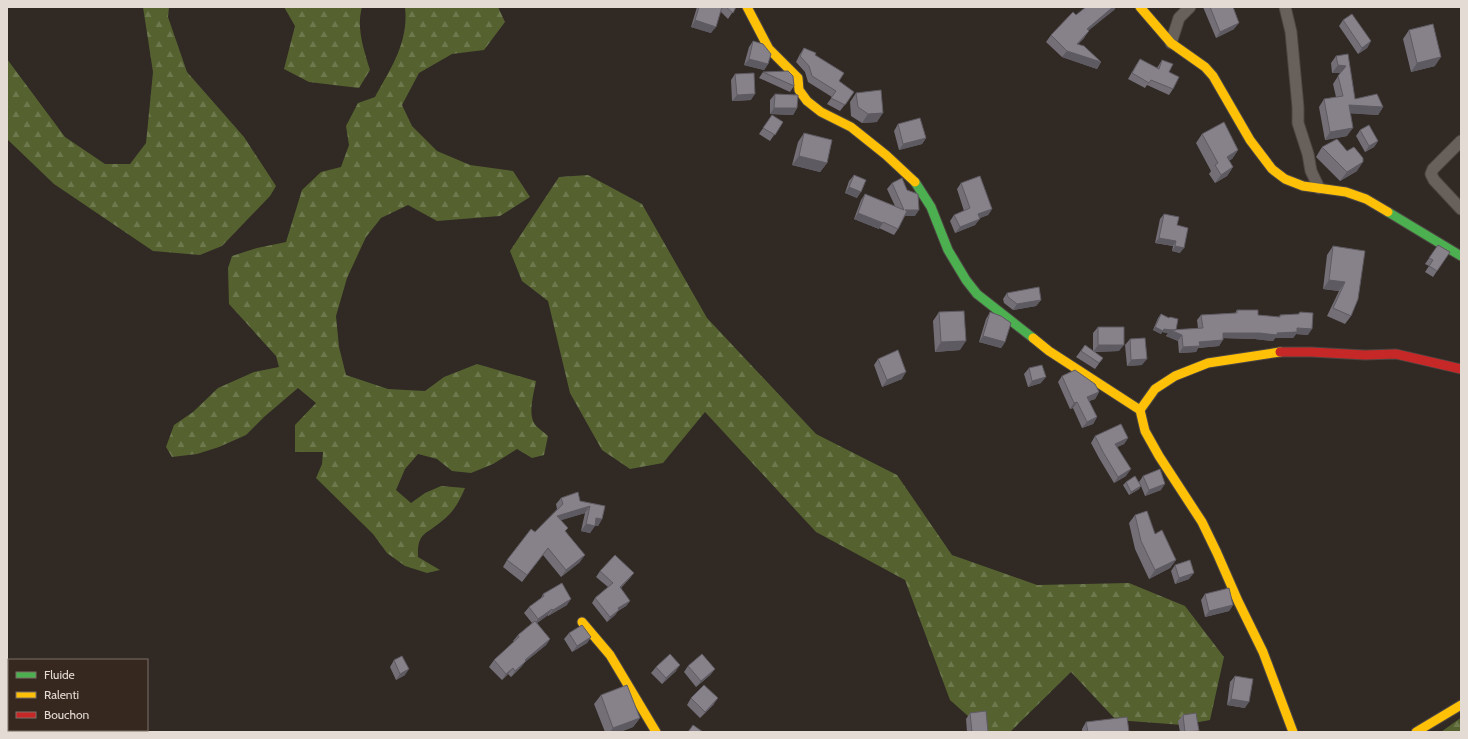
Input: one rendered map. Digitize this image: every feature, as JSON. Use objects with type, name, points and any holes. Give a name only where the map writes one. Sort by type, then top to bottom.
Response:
[{"type":"street","points":[[747,7],[769,49],[798,78],[799,90],[807,101],[821,112],[851,127],[914,180],[931,207],[948,250],[966,280],[977,294],[1049,351],[1140,410],[1145,431],[1159,456],[1202,522],[1217,553],[1263,652],[1293,732]]},
{"type":"street","points":[[1140,7],[1171,43],[1205,68],[1213,76],[1250,140],[1272,170],[1285,179],[1303,186],[1346,192],[1366,199],[1461,256]]},
{"type":"street","points":[[1171,43],[1179,18],[1190,7]]},
{"type":"street","points":[[1285,7],[1291,32],[1298,107],[1298,124],[1308,154],[1311,171],[1319,188]]},
{"type":"street","points":[[1461,141],[1433,168],[1431,174],[1434,180],[1461,209]]},
{"type":"street","points":[[1140,410],[1155,389],[1174,376],[1208,363],[1276,352],[1365,355],[1396,354],[1461,369]]},
{"type":"street","points":[[582,622],[610,655],[656,732]]},
{"type":"street","points":[[1416,732],[1461,705]]},
{"type":"green space","points":[[143,7],[169,7],[168,17],[187,72],[244,137],[276,186],[270,196],[222,246],[200,255],[153,251],[54,184],[7,139],[7,59],[65,137],[105,164],[130,164],[146,143],[153,72]]},
{"type":"green space","points":[[284,7],[362,7],[360,15],[360,31],[370,70],[359,88],[309,82],[284,69],[295,26]]},
{"type":"green space","points":[[405,7],[498,7],[505,22],[484,50],[452,54],[419,73],[402,105],[412,126],[437,151],[470,165],[513,171],[530,197],[500,216],[437,221],[408,205],[381,218],[366,237],[347,278],[336,316],[339,347],[346,375],[388,389],[425,391],[444,377],[477,364],[536,381],[532,402],[532,419],[535,425],[548,436],[544,455],[532,458],[517,449],[493,464],[471,473],[452,471],[437,459],[418,454],[405,469],[396,490],[411,503],[425,493],[441,486],[465,488],[459,501],[450,514],[421,538],[418,549],[418,557],[440,570],[427,573],[405,566],[387,553],[373,534],[316,478],[322,464],[323,452],[295,452],[295,425],[316,403],[298,388],[264,417],[246,435],[219,447],[197,454],[172,457],[166,447],[174,425],[193,412],[218,388],[254,372],[279,367],[276,356],[229,304],[228,268],[232,256],[257,248],[286,242],[302,190],[321,172],[341,167],[349,145],[346,126],[358,103],[375,97],[398,54],[406,20]]},
{"type":"green space","points":[[588,175],[642,204],[707,318],[816,434],[897,475],[952,555],[1037,585],[1129,583],[1185,606],[1224,657],[1210,720],[1183,725],[1116,720],[1071,672],[1010,732],[986,732],[950,700],[905,580],[816,532],[705,412],[663,463],[630,469],[602,450],[570,393],[548,301],[522,281],[510,251],[559,177]]},
{"type":"green space","points":[[1461,718],[1461,732],[1441,732],[1459,719]]},
{"type":"building","points":[[699,7],[722,7],[716,27],[695,20]]},
{"type":"building","points":[[726,7],[736,7],[733,13]]},
{"type":"building","points":[[1086,7],[1113,7],[1087,29],[1089,31],[1077,44],[1084,46],[1101,62],[1067,51],[1051,35],[1073,12],[1076,15]]},
{"type":"building","points":[[1210,7],[1233,7],[1239,23],[1220,32]]},
{"type":"building","points":[[1352,14],[1371,41],[1362,48],[1343,20]]},
{"type":"building","points":[[1433,24],[1441,57],[1417,63],[1409,30]]},
{"type":"building","points":[[753,41],[763,44],[771,54],[768,64],[749,59]]},
{"type":"building","points":[[804,48],[816,53],[815,55],[844,73],[839,81],[854,92],[845,105],[831,98],[836,91],[812,76],[809,66],[800,56]]},
{"type":"building","points":[[1348,54],[1355,99],[1377,94],[1383,107],[1349,105],[1353,128],[1330,132],[1324,99],[1343,96],[1338,76],[1346,66],[1338,65],[1336,56]]},
{"type":"building","points":[[1140,59],[1159,69],[1162,60],[1173,64],[1169,72],[1179,77],[1173,89],[1151,80],[1149,83],[1132,73]]},
{"type":"building","points":[[788,71],[793,76],[794,86],[763,72]]},
{"type":"building","points":[[754,73],[755,94],[737,95],[735,74]]},
{"type":"building","points":[[881,90],[883,113],[868,114],[858,107],[856,93]]},
{"type":"building","points":[[775,94],[798,95],[797,108],[774,108]]},
{"type":"building","points":[[772,115],[783,122],[775,135],[763,128]]},
{"type":"building","points":[[920,118],[926,138],[903,144],[898,124]]},
{"type":"building","points":[[1224,122],[1238,150],[1227,157],[1233,167],[1221,175],[1215,165],[1218,163],[1202,134]]},
{"type":"building","points":[[1369,125],[1378,141],[1369,146],[1360,130]]},
{"type":"building","points":[[804,133],[832,140],[827,163],[799,156]]},
{"type":"building","points":[[1337,139],[1347,151],[1354,147],[1363,158],[1363,162],[1347,172],[1322,147]]},
{"type":"building","points":[[854,175],[866,180],[861,192],[849,187]]},
{"type":"building","points":[[980,176],[992,209],[978,214],[980,219],[960,227],[954,215],[970,208],[961,183]]},
{"type":"building","points":[[902,178],[907,190],[918,194],[919,210],[905,210],[907,211],[898,229],[858,213],[865,194],[904,210],[892,183]]},
{"type":"building","points":[[1164,214],[1179,217],[1177,225],[1188,228],[1184,248],[1175,246],[1176,241],[1159,238]]},
{"type":"building","points":[[1438,245],[1450,252],[1437,271],[1429,266],[1433,260],[1429,258]]},
{"type":"building","points":[[1333,246],[1365,251],[1358,299],[1351,316],[1333,308],[1345,282],[1329,280]]},
{"type":"building","points":[[1039,287],[1041,300],[1017,304],[1008,297],[1007,293]]},
{"type":"building","points":[[1237,310],[1258,310],[1258,315],[1280,317],[1280,315],[1299,314],[1300,312],[1313,313],[1312,329],[1297,328],[1297,332],[1277,333],[1277,335],[1259,333],[1223,333],[1223,340],[1199,342],[1200,346],[1183,347],[1182,335],[1170,330],[1203,328],[1201,315],[1237,313]]},
{"type":"building","points":[[964,311],[966,341],[941,342],[939,312]]},
{"type":"building","points":[[990,312],[1001,316],[1011,323],[1005,342],[983,336]]},
{"type":"building","points":[[1161,314],[1169,318],[1178,319],[1176,330],[1164,329],[1163,331],[1155,327]]},
{"type":"building","points":[[1098,327],[1124,327],[1124,345],[1098,345]]},
{"type":"building","points":[[1145,338],[1147,359],[1131,360],[1130,339]]},
{"type":"building","points":[[1085,345],[1103,358],[1099,363],[1081,351]]},
{"type":"building","points":[[898,350],[906,372],[887,380],[878,359]]},
{"type":"building","points":[[1042,365],[1046,377],[1032,381],[1029,368]]},
{"type":"building","points":[[1075,370],[1095,384],[1099,392],[1087,397],[1097,417],[1087,422],[1077,402],[1074,403],[1062,376]]},
{"type":"building","points":[[1121,424],[1128,438],[1115,444],[1131,469],[1118,477],[1095,436]]},
{"type":"building","points":[[1160,469],[1165,484],[1149,490],[1143,476]]},
{"type":"building","points":[[1135,476],[1141,486],[1131,492],[1126,482]]},
{"type":"building","points":[[578,492],[580,501],[605,506],[602,519],[596,518],[595,526],[586,524],[590,506],[557,516],[568,528],[565,531],[585,555],[566,570],[548,548],[527,575],[507,560],[531,529],[535,532],[563,504],[561,498]]},
{"type":"building","points":[[1147,511],[1155,534],[1162,530],[1176,560],[1155,570],[1141,541],[1135,515]]},
{"type":"building","points":[[615,555],[634,573],[620,587],[630,601],[618,608],[619,610],[610,617],[595,598],[613,583],[600,571]]},
{"type":"building","points":[[1190,560],[1194,573],[1179,578],[1175,565]]},
{"type":"building","points":[[562,583],[571,599],[553,610],[552,609],[538,619],[529,607],[544,596],[543,594]]},
{"type":"building","points":[[1229,588],[1233,605],[1209,611],[1205,594]]},
{"type":"building","points":[[535,621],[550,639],[525,660],[526,661],[515,671],[513,668],[506,674],[494,660],[519,637],[518,635]]},
{"type":"building","points":[[582,625],[591,637],[577,646],[569,633]]},
{"type":"building","points":[[670,654],[680,665],[666,678],[656,667]]},
{"type":"building","points":[[702,654],[715,669],[701,681],[688,666]]},
{"type":"building","points":[[402,656],[409,669],[400,674],[394,660]]},
{"type":"building","points":[[1235,676],[1253,679],[1249,702],[1231,699]]},
{"type":"building","points":[[627,685],[640,718],[613,728],[601,695]]},
{"type":"building","points":[[704,685],[718,698],[705,712],[691,698]]},
{"type":"building","points":[[986,711],[988,732],[972,732],[970,713]]},
{"type":"building","points":[[1196,713],[1199,731],[1185,732],[1183,715]]},
{"type":"building","points":[[1127,717],[1129,732],[1088,732],[1086,722]]},
{"type":"building","points":[[693,725],[703,732],[688,732]]},
{"type":"traffic: fast","points":[[915,182],[931,207],[948,250],[966,280],[977,294],[1033,338]]},
{"type":"traffic: fast","points":[[1388,212],[1461,256]]},
{"type":"traffic: slow","points":[[747,7],[769,49],[798,78],[799,90],[807,101],[821,112],[851,127],[886,155],[915,182]]},
{"type":"traffic: slow","points":[[1140,7],[1171,43],[1205,67],[1213,76],[1250,140],[1272,169],[1285,179],[1303,186],[1346,192],[1366,199],[1388,212]]},
{"type":"traffic: slow","points":[[1033,338],[1049,351],[1140,410],[1155,389],[1175,376],[1208,363],[1280,352]]},
{"type":"traffic: slow","points":[[1140,410],[1145,431],[1159,456],[1202,522],[1217,553],[1263,652],[1293,732]]},
{"type":"traffic: slow","points":[[582,622],[610,655],[656,732]]},
{"type":"traffic: slow","points":[[1416,732],[1461,705]]},
{"type":"traffic: jam","points":[[1280,352],[1365,355],[1396,354],[1461,369]]}]
